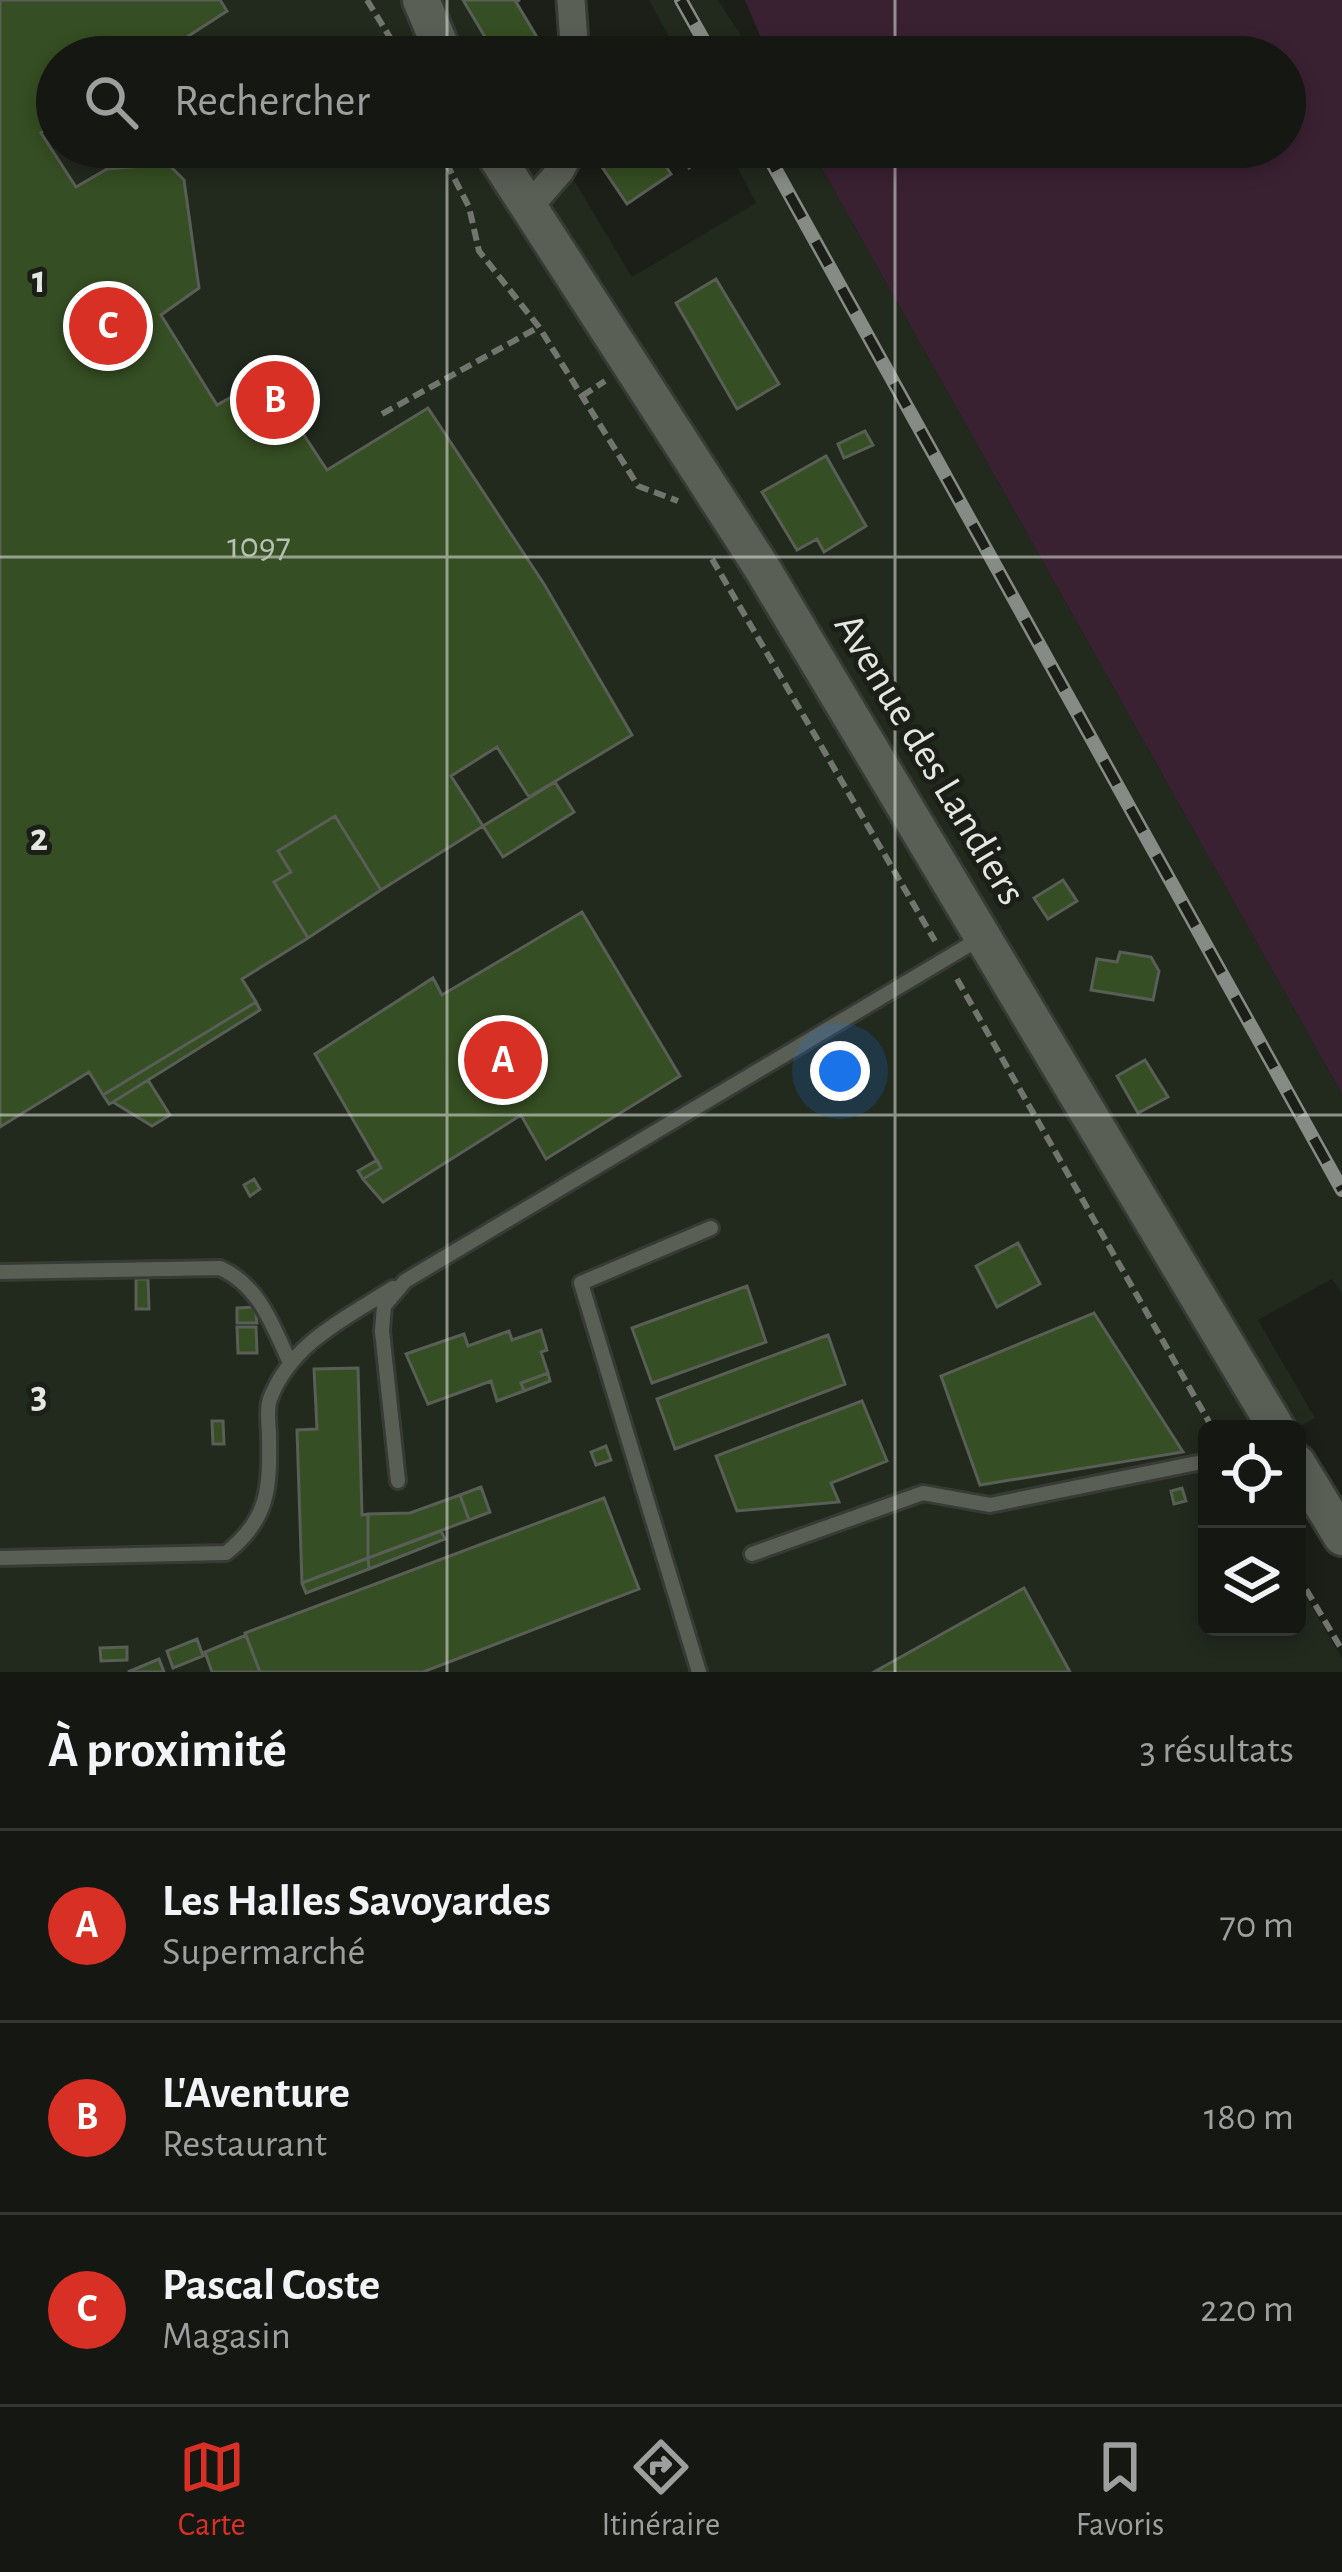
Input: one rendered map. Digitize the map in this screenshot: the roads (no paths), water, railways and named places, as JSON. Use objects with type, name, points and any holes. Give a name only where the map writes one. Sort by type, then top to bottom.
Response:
[{"type":"main road","points":[[421,0],[436,36]]},
{"type":"main road","name":"Avenue des Landiers","points":[[503,168],[762,568],[1272,1420]]},
{"type":"main road","points":[[1306,1478],[1342,1537]]},
{"type":"street","points":[[572,0],[574,36]]},
{"type":"street","points":[[527,209],[562,168]]},
{"type":"lane","points":[[0,1558],[226,1552],[262,1515],[269,1479],[268,1403],[307,1343],[984,936]]},
{"type":"lane","points":[[699,1672],[581,1283],[711,1228]]},
{"type":"lane","points":[[0,1273],[220,1268],[241,1277],[269,1317],[290,1363]]},
{"type":"lane","points":[[398,1481],[382,1331],[384,1306],[405,1281]]},
{"type":"lane","points":[[752,1554],[923,1493],[990,1505],[1198,1463]]},
{"type":"railway","points":[[681,0],[701,36]]},
{"type":"railway","points":[[775,168],[1342,1190]]},
{"type":"place","name":"Pascal Coste","points":[[108,326]]},
{"type":"place","name":"L'Aventure","points":[[275,400]]},
{"type":"place","name":"Les Halles Savoyardes","points":[[503,1060]]}]
